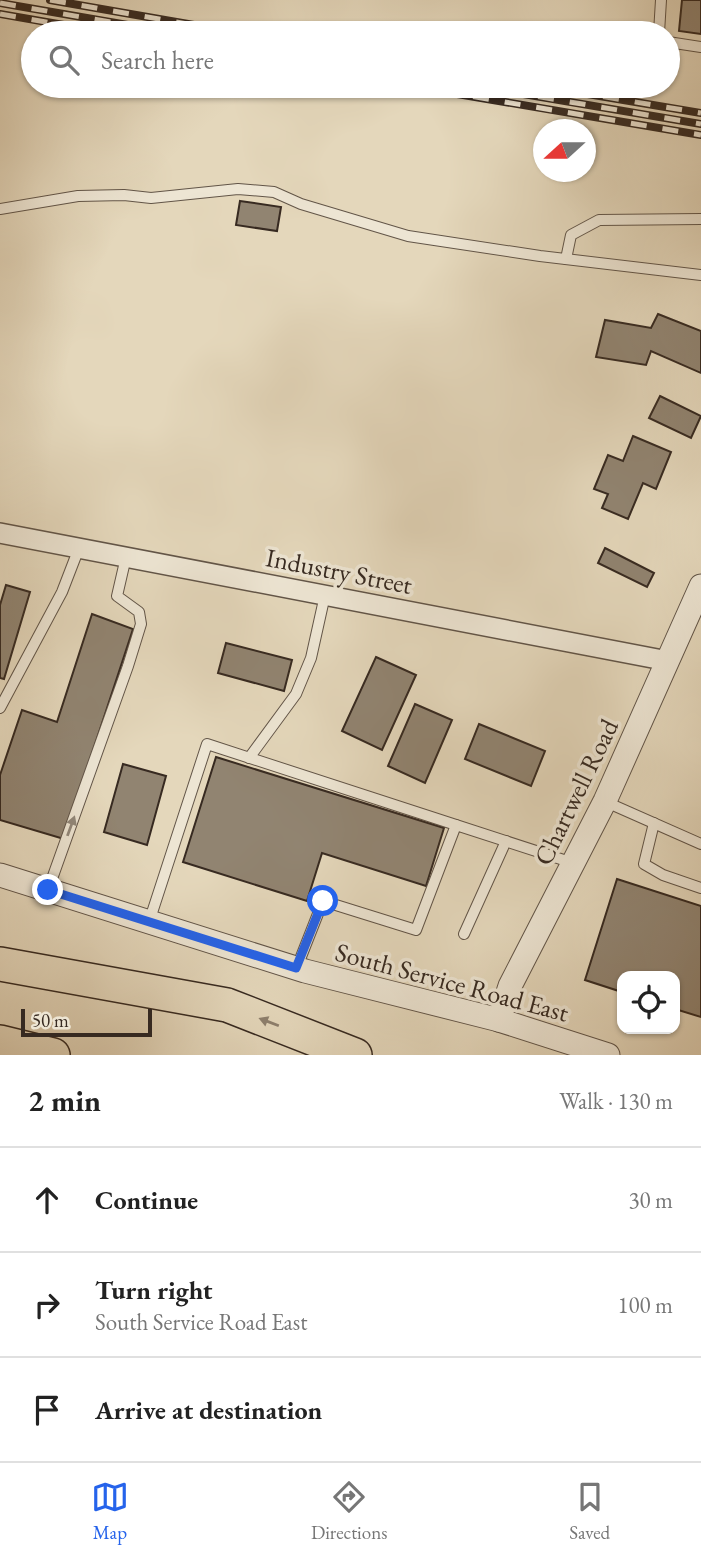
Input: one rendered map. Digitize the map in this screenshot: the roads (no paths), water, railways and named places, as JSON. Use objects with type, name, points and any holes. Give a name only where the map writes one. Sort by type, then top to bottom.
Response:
[{"type":"highway","points":[[0,946],[227,1005],[355,1055]]},
{"type":"highway","points":[[0,964],[227,1005]]},
{"type":"highway","points":[[0,1042],[53,1055]]},
{"type":"street","name":"Industry Street","points":[[0,533],[668,661]]},
{"type":"street","name":"Chartwell Road","points":[[499,1020],[510,986],[605,801],[701,586]]},
{"type":"street","name":"South Service Road East","points":[[0,875],[296,968],[499,1020],[608,1055]]},
{"type":"lane","points":[[660,21],[661,0]]},
{"type":"lane","points":[[680,44],[701,47]]},
{"type":"lane","points":[[0,209],[78,196],[124,195],[150,198],[238,189],[274,192],[301,204],[408,236],[701,275]]},
{"type":"lane","points":[[566,259],[570,235],[600,220],[701,219]]},
{"type":"lane","points":[[0,708],[62,592],[79,548]]},
{"type":"lane","points":[[48,890],[141,624],[139,612],[117,596],[126,557]]},
{"type":"lane","points":[[249,758],[296,694],[311,659],[325,595]]},
{"type":"lane","points":[[149,922],[206,744],[573,863]]},
{"type":"lane","points":[[605,801],[701,844]]},
{"type":"lane","points":[[654,823],[644,864],[663,875],[701,888]]},
{"type":"lane","points":[[296,968],[323,901],[416,930],[456,825]]},
{"type":"lane","points":[[464,934],[506,841]]},
{"type":"railway","points":[[50,0],[171,21]]},
{"type":"railway","points":[[0,3],[104,21]]},
{"type":"railway","points":[[0,14],[41,21]]},
{"type":"railway","points":[[481,98],[701,135]]},
{"type":"railway","points":[[546,98],[701,124]]},
{"type":"railway","points":[[612,98],[701,113]]}]
